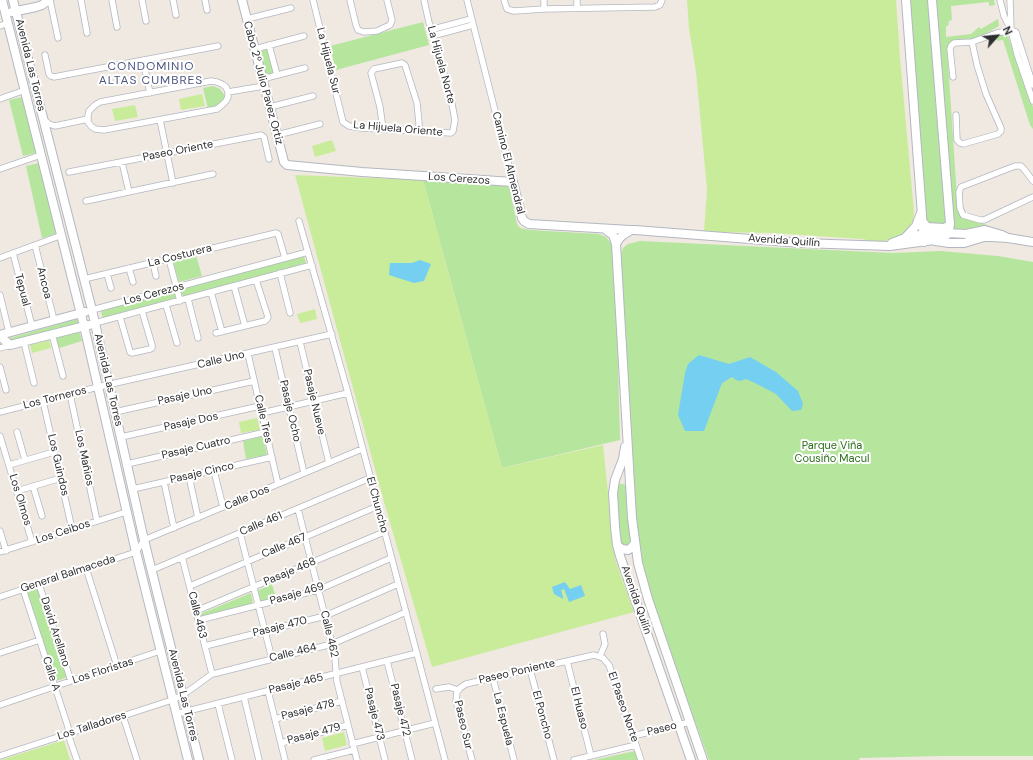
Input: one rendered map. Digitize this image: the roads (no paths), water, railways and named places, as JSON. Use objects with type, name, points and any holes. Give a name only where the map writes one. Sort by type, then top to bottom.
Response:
[{"type":"main road","name":"Avenida Las Torres","points":[[2,0],[5,13],[4,24],[25,90],[62,235],[126,512],[188,760]]},
{"type":"main road","name":"Avenida Las Torres","points":[[13,0],[92,310],[144,540],[199,760]]},
{"type":"main road","points":[[5,13],[36,7],[50,0]]},
{"type":"main road","name":"Cabo 2º Julio Pavez Ortiz","points":[[242,0],[286,165]]},
{"type":"main road","points":[[906,0],[924,238]]},
{"type":"main road","points":[[932,0],[949,229]]},
{"type":"main road","points":[[22,81],[27,78],[33,78]]},
{"type":"main road","points":[[42,159],[46,165],[50,165],[54,161]]},
{"type":"main road","name":"Los Cerezos","points":[[286,165],[319,169],[513,182]]},
{"type":"main road","name":"Camino El Almendral","points":[[513,182],[522,218],[528,224],[631,230]]},
{"type":"main road","points":[[905,238],[916,226],[920,217],[922,206]]},
{"type":"main road","points":[[923,222],[930,228],[949,229]]},
{"type":"main road","points":[[886,246],[905,238],[924,238],[949,229],[957,228],[985,230],[1008,238]]},
{"type":"main road","points":[[605,229],[620,241]]},
{"type":"main road","name":"Avenida Quilín","points":[[631,230],[801,243],[896,246],[924,238],[934,240],[943,237],[949,229]]},
{"type":"main road","points":[[614,230],[620,241]]},
{"type":"main road","points":[[620,241],[631,230]]},
{"type":"main road","name":"Avenida Quilín","points":[[644,231],[632,234],[620,241],[617,258],[627,436],[635,543],[643,581],[690,722],[698,759]]},
{"type":"main road","points":[[934,240],[949,243],[964,243],[988,237],[1008,238],[1033,242]]},
{"type":"main road","name":"Los Cerezos","points":[[92,310],[0,335],[10,345],[95,323]]},
{"type":"main road","name":"Avenida Quilín","points":[[627,436],[623,459],[616,476],[614,487],[613,507],[617,545],[679,724],[698,759]]},
{"type":"main road","points":[[614,487],[617,482],[622,481],[628,484],[631,489]]},
{"type":"main road","points":[[617,545],[622,549],[628,550],[635,543]]},
{"type":"street","points":[[50,0],[58,38]]},
{"type":"street","points":[[81,0],[87,33]]},
{"type":"street","points":[[112,0],[117,27]]},
{"type":"street","points":[[142,0],[146,21]]},
{"type":"street","points":[[173,0],[176,14]]},
{"type":"street","points":[[205,0],[206,10]]},
{"type":"street","name":"La Hijuela Sur","points":[[313,0],[343,122]]},
{"type":"street","points":[[350,0],[358,30],[364,32],[377,31],[390,25],[392,20],[387,0]]},
{"type":"street","name":"La Hijuela Norte","points":[[424,0],[431,33],[452,104],[455,120],[453,131]]},
{"type":"street","name":"Camino El Almendral","points":[[467,0],[513,182]]},
{"type":"street","points":[[504,0],[508,10],[512,11],[576,8],[655,7],[661,3]]},
{"type":"street","points":[[544,0],[544,9]]},
{"type":"street","points":[[576,0],[576,8]]},
{"type":"street","points":[[610,0],[610,8]]},
{"type":"street","points":[[1000,0],[1004,16],[1011,30],[1016,32],[1033,85]]},
{"type":"street","points":[[1010,0],[1011,30],[1018,60],[1033,101]]},
{"type":"street","points":[[247,19],[291,8]]},
{"type":"street","points":[[431,33],[472,22]]},
{"type":"street","points":[[953,77],[951,46],[954,44],[972,42],[997,33],[1011,30]]},
{"type":"street","points":[[254,49],[304,36]]},
{"type":"street","points":[[956,115],[957,140],[960,143],[963,144],[998,134],[1001,131],[986,94],[972,42]]},
{"type":"street","name":"Cabo 2º Julio Pavez Ortiz","points":[[269,45],[277,75]]},
{"type":"street","points":[[45,55],[49,74],[53,77],[218,46]]},
{"type":"street","points":[[143,60],[150,93]]},
{"type":"street","points":[[383,128],[372,73],[374,69],[402,63],[405,65],[417,103],[420,123],[419,131]]},
{"type":"street","points":[[228,92],[263,82],[277,75],[305,68]]},
{"type":"street","points":[[214,81],[226,87],[228,92],[226,101],[217,109],[160,120],[104,130],[93,128],[88,119],[89,111],[97,103],[214,81]]},
{"type":"street","points":[[0,99],[25,90]]},
{"type":"street","points":[[270,107],[313,96]]},
{"type":"street","points":[[48,135],[55,126],[88,119]]},
{"type":"street","points":[[44,120],[55,126]]},
{"type":"street","points":[[160,120],[173,183]]},
{"type":"street","name":"La Hijuela Oriente","points":[[343,122],[350,126],[447,133],[451,133],[453,131]]},
{"type":"street","points":[[277,135],[320,124]]},
{"type":"street","name":"Paseo Oriente","points":[[69,172],[262,135],[264,137],[269,159]]},
{"type":"street","points":[[0,169],[42,159]]},
{"type":"street","points":[[122,162],[129,192]]},
{"type":"street","points":[[1033,181],[1021,166],[1015,166],[961,188],[959,192],[960,208],[963,215],[980,220],[984,220],[1033,197]]},
{"type":"street","points":[[86,201],[213,174]]},
{"type":"street","points":[[299,221],[308,252]]},
{"type":"street","name":"La Costurera","points":[[84,279],[276,233],[278,234],[285,258]]},
{"type":"street","points":[[0,258],[62,235]]},
{"type":"street","name":"Ancoa","points":[[35,245],[54,320]]},
{"type":"street","name":"Los Cerezos","points":[[92,310],[308,252]]},
{"type":"street","name":"El Chuncho","points":[[308,252],[348,393],[445,760]]},
{"type":"street","name":"Tepual","points":[[13,253],[32,326]]},
{"type":"street","points":[[169,259],[180,301]]},
{"type":"street","points":[[153,263],[156,276]]},
{"type":"street","name":"Los Cerezos","points":[[95,323],[312,265]]},
{"type":"street","points":[[129,268],[133,282]]},
{"type":"street","points":[[280,273],[290,313]]},
{"type":"street","points":[[107,274],[111,288]]},
{"type":"street","points":[[211,292],[219,333],[265,321],[268,318],[256,280]]},
{"type":"street","points":[[234,286],[245,326]]},
{"type":"street","points":[[0,295],[9,332]]},
{"type":"street","points":[[188,299],[198,338]]},
{"type":"street","points":[[166,305],[177,343]]},
{"type":"street","points":[[120,317],[130,352],[150,349],[152,348],[152,345],[142,311]]},
{"type":"street","points":[[52,334],[63,376]]},
{"type":"street","name":"Calle Uno","points":[[109,385],[332,334]]},
{"type":"street","points":[[24,342],[34,383]]},
{"type":"street","name":"Pasaje Nueve","points":[[300,342],[329,463]]},
{"type":"street","name":"Los Cerezos","points":[[0,348],[10,345]]},
{"type":"street","name":"Pasaje Ocho","points":[[275,348],[304,474]]},
{"type":"street","name":"Calle Tres","points":[[248,354],[278,484]]},
{"type":"street","points":[[0,367],[6,390]]},
{"type":"street","name":"Pasaje Uno","points":[[115,412],[254,381]]},
{"type":"street","name":"Los Torneros","points":[[0,412],[109,385]]},
{"type":"street","name":"Pasaje Dos","points":[[121,437],[289,406],[348,393]]},
{"type":"street","name":"Los Mañios","points":[[70,394],[97,521]]},
{"type":"street","name":"Los Guindos","points":[[43,401],[72,529]]},
{"type":"street","points":[[18,432],[25,460]]},
{"type":"street","name":"Pasaje Cuatro","points":[[127,464],[266,432]]},
{"type":"street","name":"Los Olmos","points":[[0,436],[32,542]]},
{"type":"street","name":"Calle Dos","points":[[144,540],[362,449]]},
{"type":"street","points":[[9,465],[54,452]]},
{"type":"street","name":"Pasaje Cinco","points":[[133,489],[272,457]]},
{"type":"street","points":[[214,471],[223,507]]},
{"type":"street","points":[[189,476],[198,518]]},
{"type":"street","points":[[17,491],[60,478]]},
{"type":"street","name":"Calle 461","points":[[152,570],[370,478]]},
{"type":"street","points":[[164,482],[174,528]]},
{"type":"street","points":[[33,486],[42,516]]},
{"type":"street","name":"Calle 467","points":[[190,586],[378,506]]},
{"type":"street","name":"Calle 462","points":[[298,509],[332,644],[337,682],[356,760]]},
{"type":"street","name":"Los Ceibos","points":[[3,552],[126,512]]},
{"type":"street","points":[[0,531],[3,552]]},
{"type":"street","name":"Pasaje 468","points":[[196,611],[384,532]]},
{"type":"street","points":[[240,533],[272,659]]},
{"type":"street","points":[[136,552],[144,540]]},
{"type":"street","name":"General Balmaceda","points":[[0,597],[136,552]]},
{"type":"street","name":"Calle 463","points":[[182,557],[212,674]]},
{"type":"street","name":"Pasaje 469","points":[[198,620],[318,590],[391,558]]},
{"type":"street","points":[[86,568],[117,666]]},
{"type":"street","name":"David Arellano","points":[[39,584],[71,681]]},
{"type":"street","name":"Pasaje 470","points":[[205,646],[325,616],[398,584]]},
{"type":"street","name":"Calle A","points":[[23,589],[55,686],[77,760]]},
{"type":"street","name":"Calle 464","points":[[183,695],[212,674],[332,644],[406,612]]},
{"type":"street","points":[[600,656],[605,644],[603,634]]},
{"type":"street","points":[[0,653],[40,640]]},
{"type":"street","name":"Los Floristas","points":[[0,705],[160,652]]},
{"type":"street","name":"Pasaje 465","points":[[176,714],[417,653]]},
{"type":"street","name":"Paseo Poniente","points":[[436,689],[449,687],[458,690],[466,684],[590,655],[600,656]]},
{"type":"street","name":"El Paseo Norte","points":[[600,656],[608,662],[641,760]]},
{"type":"street","name":"Pasaje 472","points":[[387,661],[412,760]]},
{"type":"street","name":"El Huaso","points":[[567,661],[592,756]]},
{"type":"street","name":"Pasaje 473","points":[[362,667],[385,760]]},
{"type":"street","name":"El Poncho","points":[[530,669],[554,760]]},
{"type":"street","name":"La Espuela","points":[[493,678],[514,760]]},
{"type":"street","name":"Paseo Sur","points":[[458,690],[456,701],[472,760]]},
{"type":"street","points":[[268,691],[286,760]]},
{"type":"street","name":"Los Talladores","points":[[0,756],[172,700],[183,695]]},
{"type":"street","points":[[244,697],[259,760]]},
{"type":"street","name":"Pasaje 478","points":[[275,718],[342,701]]},
{"type":"street","points":[[218,704],[232,760]]},
{"type":"street","points":[[123,716],[137,760]]},
{"type":"street","name":"Paseo","points":[[633,736],[690,722]]},
{"type":"street","points":[[314,760],[380,737],[435,723]]},
{"type":"street","name":"Pasaje 479","points":[[281,743],[348,725]]},
{"type":"street","points":[[574,760],[636,745]]},
{"type":"water","points":[[420,260],[431,264],[424,281],[414,283],[389,275],[390,263],[412,263]]},
{"type":"water","points":[[699,355],[729,364],[750,357],[776,372],[798,391],[803,404],[801,410],[792,411],[776,394],[746,379],[740,381],[732,377],[722,383],[704,431],[685,431],[678,415],[685,373],[688,364]]},
{"type":"water","points":[[565,582],[570,589],[581,585],[585,596],[569,602],[564,589],[561,590],[563,599],[554,594],[552,587]]},
{"type":"district","name":"CONDOMINIO ALTAS CUMBRES","points":[[151,74]]},
{"type":"park label","name":"Parque Viña Cousiño Macul","points":[[832,452]]}]
